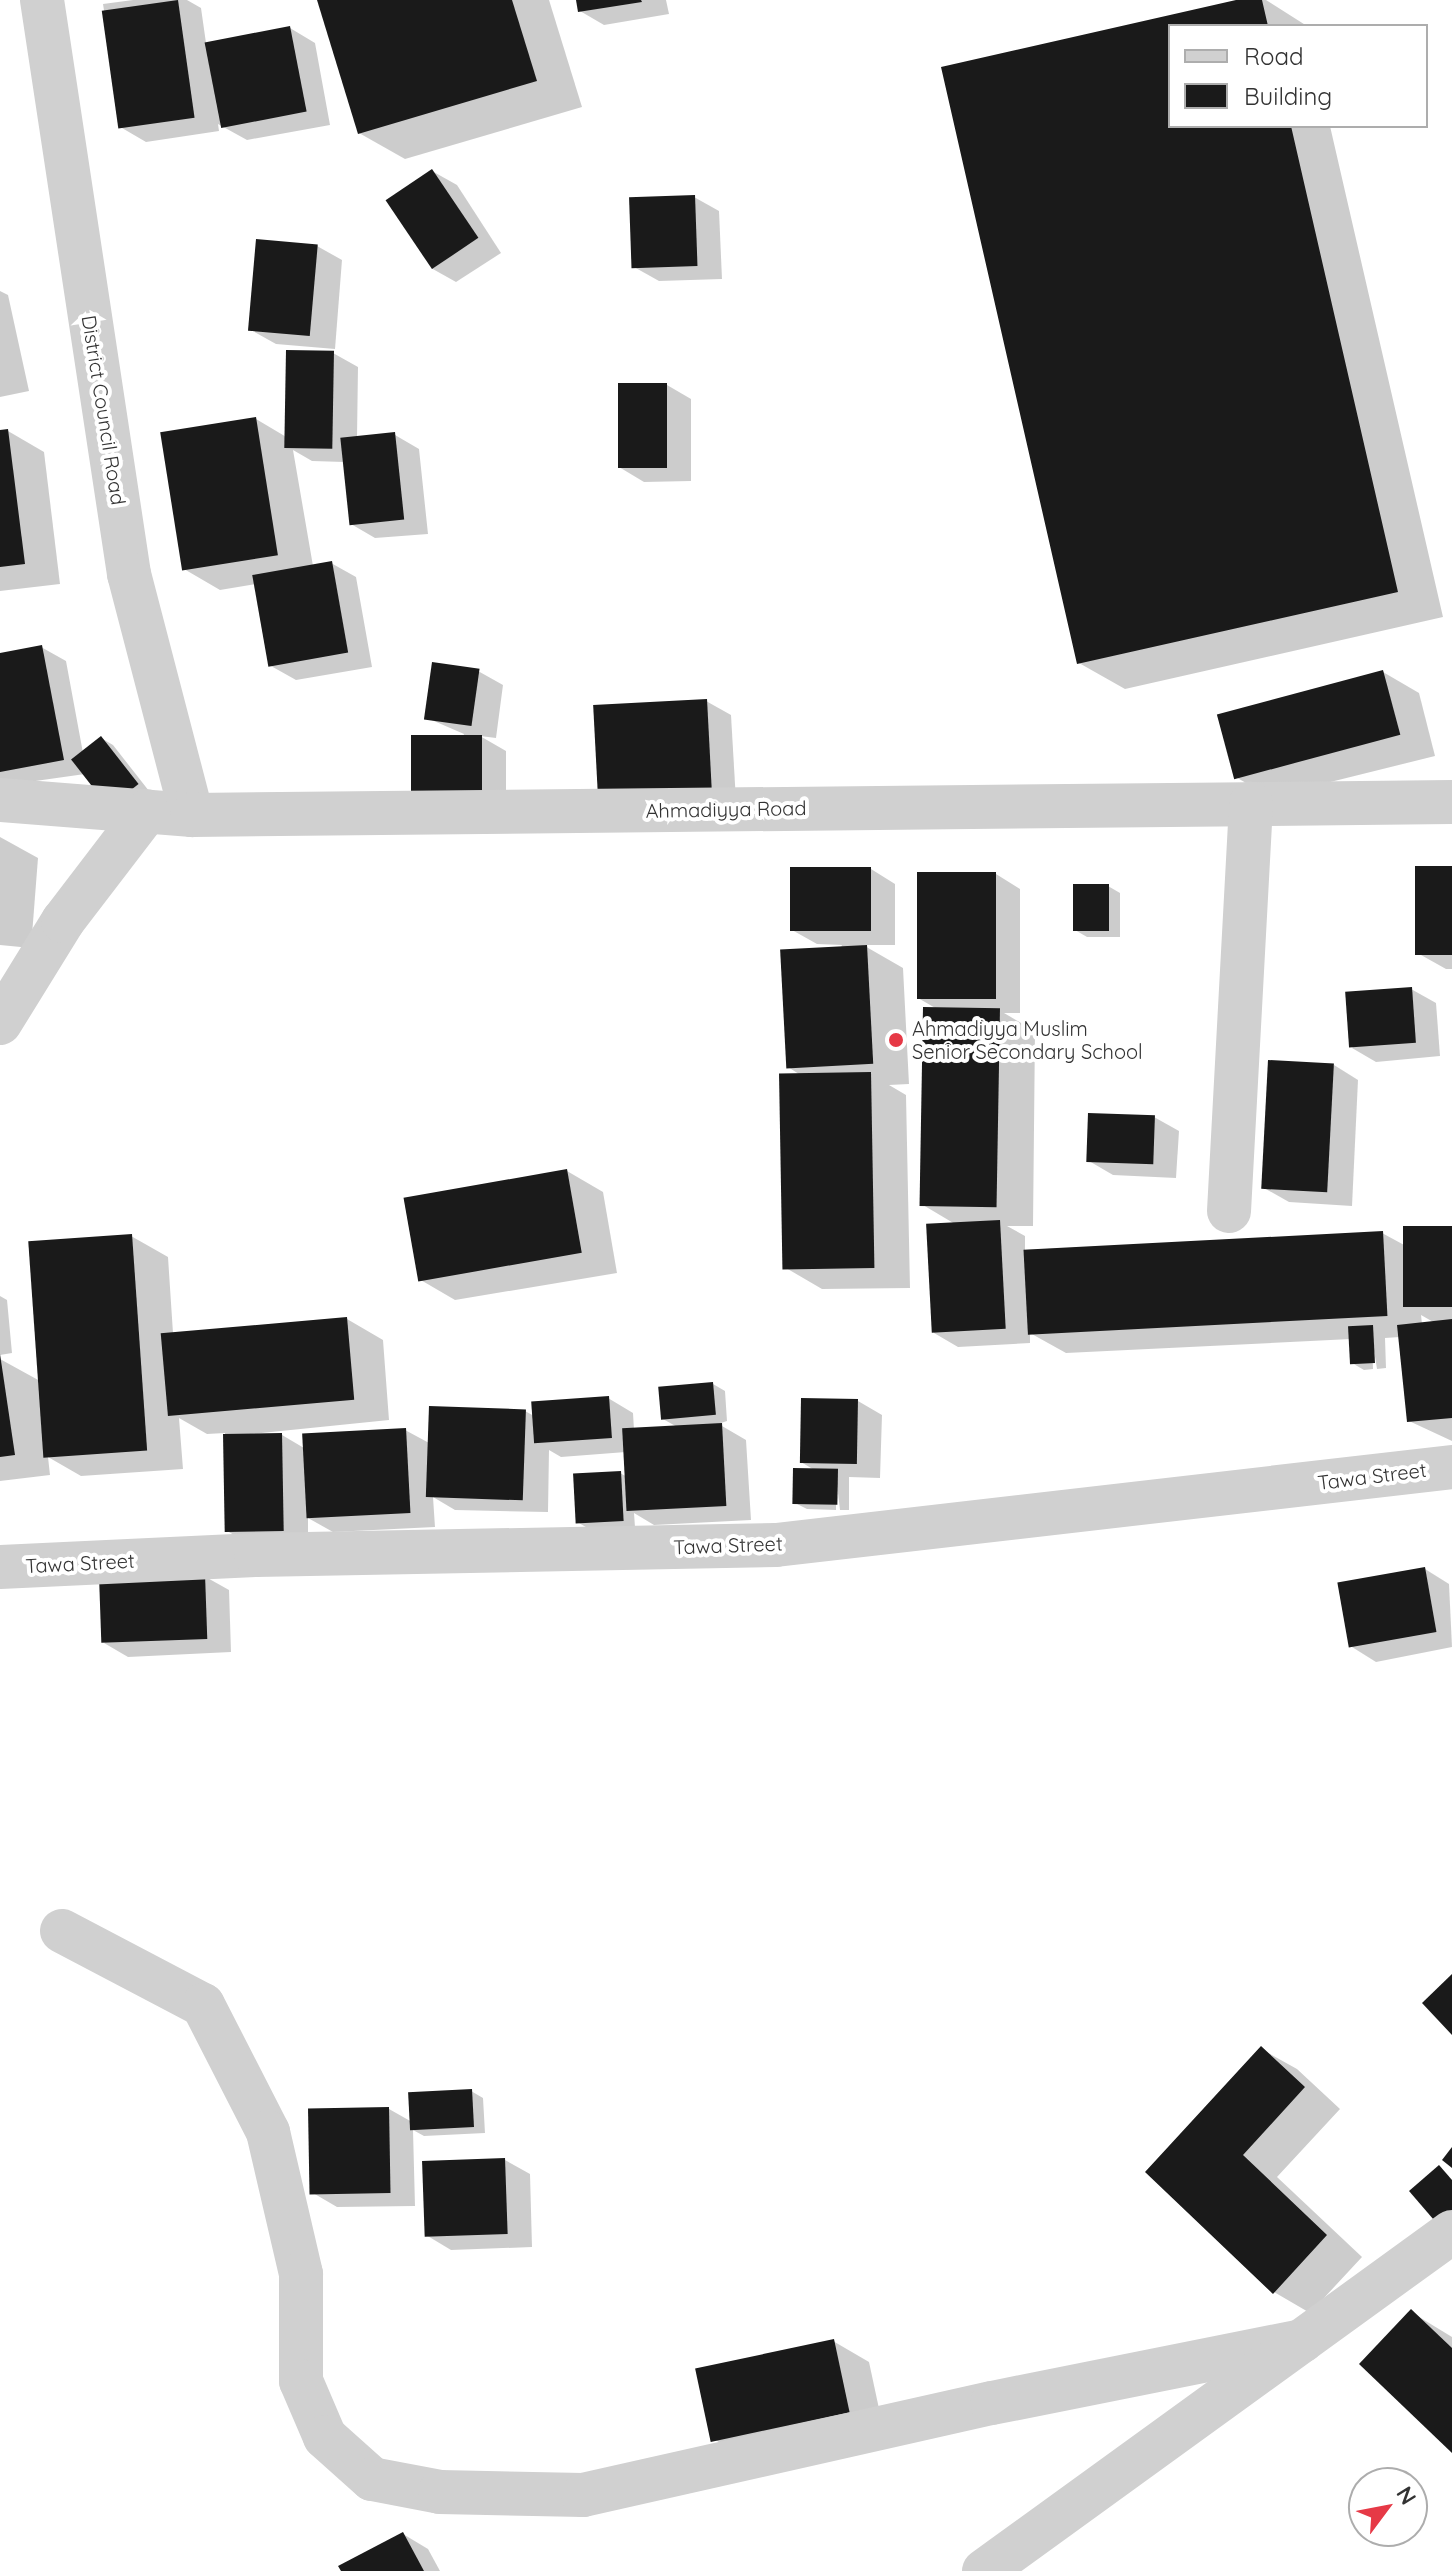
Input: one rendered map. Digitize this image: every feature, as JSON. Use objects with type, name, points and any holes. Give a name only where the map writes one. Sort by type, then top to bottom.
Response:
[{"type":"street","name":"District Council Road","points":[[42,0],[129,574],[192,815]]},
{"type":"street","name":"Ahmadiyya Road","points":[[0,800],[192,815],[1452,802]]},
{"type":"street","points":[[1229,1211],[1251,804]]},
{"type":"street","points":[[0,1023],[63,921],[147,811]]},
{"type":"street","name":"Tawa Street","points":[[0,1567],[256,1555],[776,1545],[1452,1467]]},
{"type":"street","points":[[62,1931],[203,2005],[268,2132],[301,2274],[301,2381],[325,2437],[372,2479],[440,2492],[583,2495],[992,2403],[1302,2341]]},
{"type":"street","points":[[984,2571],[1452,2232]]},
{"type":"building","points":[[178,0],[195,118],[118,129],[102,11]]},
{"type":"building","points":[[317,0],[512,0],[537,81],[358,134]]},
{"type":"building","points":[[576,0],[641,0],[642,2],[578,12]]},
{"type":"building","points":[[1236,0],[1262,0],[1268,24],[1168,24],[1168,128],[1291,128],[1398,592],[1077,664],[941,67]]},
{"type":"building","points":[[290,26],[307,111],[221,128],[205,43]]},
{"type":"building","points":[[432,169],[478,238],[432,269],[386,200]]},
{"type":"building","points":[[695,195],[697,266],[632,268],[629,197]]},
{"type":"building","points":[[256,239],[318,244],[310,336],[248,331]]},
{"type":"building","points":[[286,350],[334,351],[332,449],[284,448]]},
{"type":"building","points":[[618,383],[667,383],[667,468],[618,468]]},
{"type":"building","points":[[256,417],[278,555],[182,570],[160,432]]},
{"type":"building","points":[[8,429],[25,564],[0,567],[0,430]]},
{"type":"building","points":[[395,432],[404,520],[349,525],[340,438]]},
{"type":"building","points":[[332,561],[348,653],[268,667],[252,575]]},
{"type":"building","points":[[42,645],[64,760],[0,772],[0,653]]},
{"type":"building","points":[[432,662],[480,669],[471,726],[424,719]]},
{"type":"building","points":[[1383,670],[1400,735],[1234,779],[1217,715]]},
{"type":"building","points":[[707,699],[712,788],[598,794],[593,705]]},
{"type":"building","points":[[411,735],[482,735],[482,796],[411,796]]},
{"type":"building","points":[[101,736],[139,784],[109,807],[71,759]]},
{"type":"building","points":[[1415,866],[1452,866],[1452,955],[1415,955]]},
{"type":"building","points":[[790,867],[871,867],[871,931],[790,931]]},
{"type":"building","points":[[917,872],[996,872],[996,999],[917,999]]},
{"type":"building","points":[[1073,884],[1109,884],[1109,931],[1073,931]]},
{"type":"building","points":[[867,945],[873,1064],[786,1068],[780,950]]},
{"type":"building","points":[[1412,987],[1416,1043],[1349,1048],[1345,992]]},
{"type":"building","points":[[923,1007],[1000,1008],[997,1207],[920,1206]]},
{"type":"building","points":[[1268,1060],[1334,1063],[1327,1192],[1261,1189]]},
{"type":"building","points":[[871,1072],[874,1268],[782,1270],[779,1074]]},
{"type":"building","points":[[1088,1113],[1155,1115],[1153,1164],[1086,1162]]},
{"type":"building","points":[[567,1169],[582,1253],[418,1282],[404,1198]]},
{"type":"building","points":[[1000,1220],[1006,1329],[932,1333],[926,1224]]},
{"type":"building","points":[[1403,1226],[1452,1226],[1452,1307],[1403,1307]]},
{"type":"building","points":[[1383,1231],[1387,1316],[1028,1335],[1023,1250]]},
{"type":"building","points":[[132,1234],[147,1450],[43,1458],[28,1241]]},
{"type":"building","points":[[347,1317],[354,1400],[168,1416],[161,1333]]},
{"type":"building","points":[[1452,1319],[1452,1418],[1407,1422],[1397,1325]]},
{"type":"building","points":[[1373,1325],[1375,1363],[1350,1364],[1348,1326]]},
{"type":"building","points":[[0,1354],[15,1455],[0,1457]]},
{"type":"building","points":[[713,1382],[716,1415],[661,1420],[658,1387]]},
{"type":"building","points":[[609,1396],[612,1438],[534,1443],[531,1401]]},
{"type":"building","points":[[801,1398],[858,1399],[857,1464],[800,1463]]},
{"type":"building","points":[[429,1406],[526,1409],[523,1500],[426,1497]]},
{"type":"building","points":[[722,1423],[726,1506],[626,1511],[622,1428]]},
{"type":"building","points":[[406,1428],[410,1513],[307,1518],[302,1433]]},
{"type":"building","points":[[282,1433],[284,1531],[225,1532],[223,1434]]},
{"type":"building","points":[[793,1468],[838,1469],[837,1505],[792,1504]]},
{"type":"building","points":[[621,1471],[624,1521],[576,1523],[573,1474]]},
{"type":"building","points":[[1425,1567],[1436,1632],[1349,1647],[1337,1582]]},
{"type":"building","points":[[205,1574],[207,1639],[101,1643],[99,1578]]},
{"type":"building","points":[[1452,1974],[1452,2035],[1422,2003]]},
{"type":"building","points":[[1261,2046],[1305,2087],[1243,2155],[1327,2235],[1273,2294],[1145,2172]]},
{"type":"building","points":[[472,2089],[474,2127],[410,2130],[408,2092]]},
{"type":"building","points":[[389,2107],[391,2193],[310,2194],[308,2108]]},
{"type":"building","points":[[1452,2147],[1452,2168],[1442,2160]]},
{"type":"building","points":[[505,2158],[508,2234],[425,2237],[422,2161]]},
{"type":"building","points":[[1439,2165],[1452,2180],[1452,2229],[1446,2234],[1409,2191]]},
{"type":"building","points":[[1411,2309],[1452,2348],[1452,2453],[1359,2364]]},
{"type":"building","points":[[834,2339],[850,2412],[711,2442],[695,2369]]},
{"type":"building","points":[[403,2532],[424,2571],[341,2571],[338,2566]]},
{"type":"place","name":"Ahmadiyya Muslim Senior Secondary School","points":[[896,1040]]}]
